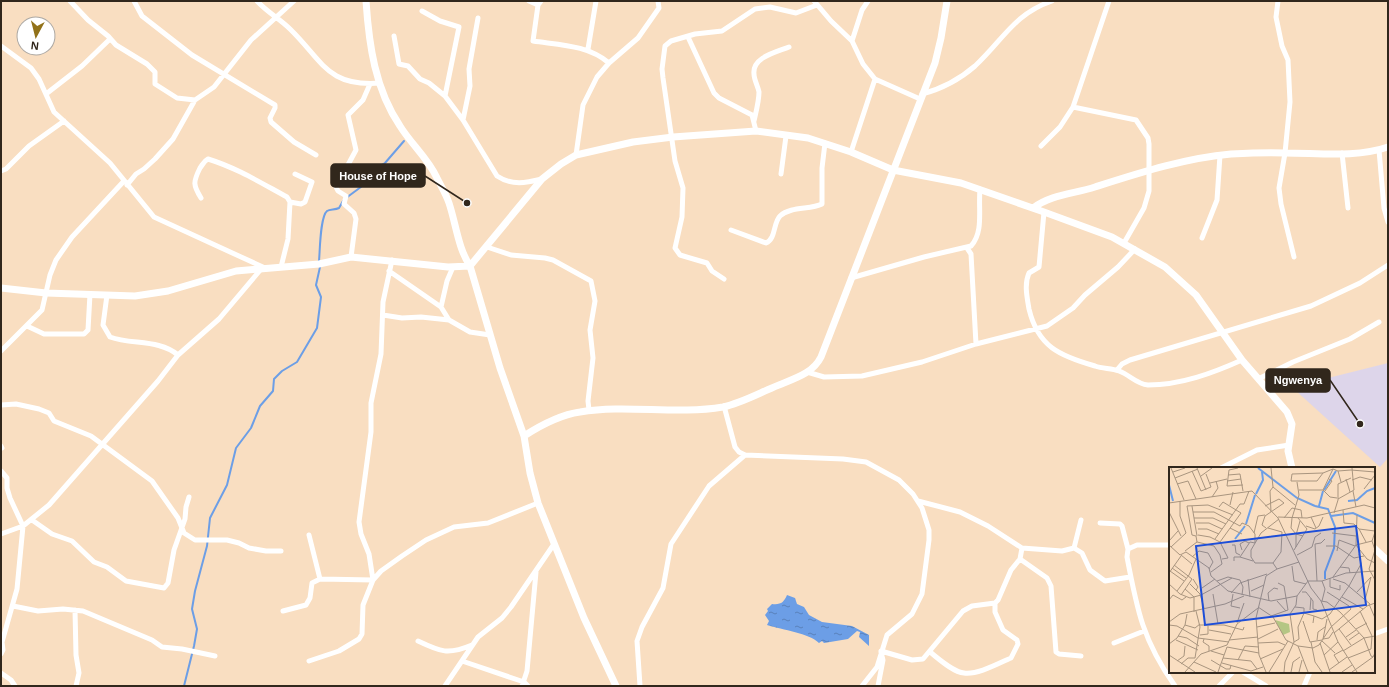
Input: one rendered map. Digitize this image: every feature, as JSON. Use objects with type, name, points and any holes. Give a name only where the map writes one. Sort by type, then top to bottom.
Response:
[{"type":"street","points":[[71,1],[88,20],[116,45],[151,68],[155,72],[155,84],[177,98],[196,100]]},
{"type":"street","points":[[134,1],[142,16],[192,55],[275,105],[270,118],[271,122],[294,142],[316,155]]},
{"type":"street","points":[[257,1],[288,28],[327,71],[349,82],[380,84]]},
{"type":"street","points":[[1,351],[42,310],[56,260],[72,237],[126,183],[155,159],[173,139],[196,100],[214,87],[252,40],[294,1]]},
{"type":"street","points":[[366,1],[369,46],[380,84],[390,111],[407,137],[421,151],[436,174],[449,202],[463,253],[470,266],[500,368],[524,436],[527,459],[538,503],[584,618],[616,686]]},
{"type":"street","points":[[528,1],[540,3],[533,41],[588,49],[600,55],[609,63]]},
{"type":"street","points":[[588,49],[596,1]]},
{"type":"street","points":[[576,155],[583,105],[597,78],[609,63],[638,38],[658,8],[658,1]]},
{"type":"street","points":[[852,41],[862,10],[868,1]]},
{"type":"street","points":[[524,436],[555,419],[589,410],[630,408],[678,410],[724,406],[807,372],[816,366],[821,357],[935,64],[947,1]]},
{"type":"street","points":[[724,279],[712,271],[707,263],[677,253],[676,248],[682,217],[683,188],[675,161],[673,137],[663,78],[663,60],[667,44],[671,41],[695,34],[722,31],[755,9],[770,7],[796,13],[816,3],[834,25],[852,41],[863,64],[875,79],[921,97],[946,85],[967,72],[1020,18],[1034,7],[1052,1]]},
{"type":"street","points":[[1041,146],[1060,127],[1073,107],[1109,1]]},
{"type":"street","points":[[1278,1],[1276,17],[1282,46],[1288,60],[1290,88],[1290,113],[1279,196],[1294,256]]},
{"type":"street","points":[[422,11],[440,21],[459,27],[445,96]]},
{"type":"street","points":[[463,120],[470,86],[469,69],[478,18]]},
{"type":"street","points":[[394,36],[399,64],[408,66],[420,80],[429,84],[445,96],[463,120],[497,176],[504,180],[520,183],[542,179]]},
{"type":"street","points":[[688,37],[714,93],[724,101],[752,115],[756,131]]},
{"type":"street","points":[[46,94],[82,66],[110,39]]},
{"type":"street","points":[[1,46],[31,68],[46,94],[54,112],[110,163],[157,219],[209,241],[264,268]]},
{"type":"street","points":[[754,122],[759,93],[754,74],[755,67],[759,61],[769,55],[789,47]]},
{"type":"street","points":[[851,152],[875,79]]},
{"type":"street","points":[[351,258],[356,219],[354,213],[344,204],[346,196],[336,188],[356,150],[348,115],[363,100],[370,84]]},
{"type":"street","points":[[1073,107],[1136,120],[1148,138],[1149,191],[1144,208],[1124,243]]},
{"type":"street","points":[[1,171],[6,169],[29,146],[64,121]]},
{"type":"street","points":[[1,288],[46,293],[135,296],[168,292],[236,270],[281,268],[319,264],[351,258],[392,260],[453,267],[470,266],[542,179],[561,164],[576,155],[633,142],[673,137],[756,131],[808,138],[851,152],[893,170],[961,183],[1033,208],[1124,243],[1165,267],[1181,280],[1206,308],[1242,360],[1280,403],[1291,419],[1292,429],[1289,445],[1289,456],[1292,467]]},
{"type":"street","points":[[781,174],[786,136]]},
{"type":"street","points":[[731,230],[766,243],[771,240],[776,222],[782,215],[822,204],[822,168],[825,143]]},
{"type":"street","points":[[1033,208],[1049,198],[1078,192],[1174,164],[1220,155],[1285,152],[1342,154],[1379,150],[1388,147]]},
{"type":"street","points":[[1379,150],[1384,208],[1388,222]]},
{"type":"street","points":[[1342,154],[1348,208]]},
{"type":"street","points":[[1202,238],[1217,200],[1220,155]]},
{"type":"street","points":[[201,198],[196,189],[194,179],[205,160],[208,159],[225,164],[256,179],[287,198],[290,202],[301,204],[305,202],[312,182],[295,174]]},
{"type":"street","points":[[851,278],[924,257],[968,248],[975,242],[980,231],[978,206],[980,189]]},
{"type":"street","points":[[281,268],[288,239],[290,202]]},
{"type":"street","points":[[1044,212],[1039,267],[1029,273],[1026,284],[1028,306],[1033,326],[1050,349],[1095,366],[1117,370],[1141,384],[1161,384],[1211,374],[1242,360]]},
{"type":"street","points":[[487,247],[511,255],[553,260],[591,281],[595,301],[590,330],[593,358],[589,378],[589,410]]},
{"type":"street","points":[[968,248],[971,254],[976,344]]},
{"type":"street","points":[[807,372],[824,377],[862,376],[922,362],[976,344],[1047,326],[1062,317],[1118,267],[1135,249]]},
{"type":"street","points":[[373,580],[369,554],[361,534],[359,522],[371,432],[371,403],[381,354],[383,302],[392,260]]},
{"type":"street","points":[[1117,370],[1122,364],[1130,360],[1311,306],[1366,280],[1388,265]]},
{"type":"street","points":[[441,307],[447,281],[453,267]]},
{"type":"street","points":[[1,534],[23,526],[32,520],[69,483],[158,381],[178,355],[219,319],[264,268]]},
{"type":"street","points":[[389,271],[441,307],[449,320]]},
{"type":"street","points":[[27,326],[44,334],[84,334],[88,330],[90,294]]},
{"type":"street","points":[[106,294],[103,325],[110,337],[120,341],[136,341],[166,347],[178,355]]},
{"type":"street","points":[[383,315],[449,320],[470,332],[490,335]]},
{"type":"street","points":[[1258,379],[1293,362],[1350,339],[1380,322]]},
{"type":"street","points":[[1,405],[16,404],[49,413],[54,421],[91,436],[103,444],[152,481],[178,518],[184,533],[195,540],[227,540],[239,543],[249,548],[266,551],[281,551]]},
{"type":"street","points":[[724,406],[735,447],[739,452],[745,455],[842,459],[866,462],[899,480],[918,501],[929,530],[924,589],[916,610],[891,630],[884,640],[877,667],[862,686]]},
{"type":"street","points":[[1225,467],[1257,450],[1289,445]]},
{"type":"street","points":[[640,686],[637,641],[642,627],[663,588],[671,544],[709,486],[745,455]]},
{"type":"street","points":[[1,471],[7,478],[10,498],[23,526],[17,588],[2,642],[3,650],[1,654]]},
{"type":"street","points":[[32,520],[52,534],[72,541],[94,562],[107,567],[126,581],[160,588],[167,587],[174,550],[182,528],[189,497]]},
{"type":"street","points":[[918,501],[960,512],[988,526],[1022,548],[1062,551],[1074,548],[1082,553],[1090,570],[1105,581],[1130,577]]},
{"type":"street","points":[[309,661],[339,651],[360,639],[362,634],[363,606],[373,580],[381,571],[402,556],[426,540],[454,527],[488,523],[538,503]]},
{"type":"street","points":[[1074,548],[1082,520]]},
{"type":"street","points":[[1100,523],[1120,524],[1122,526],[1128,549],[1127,557],[1130,577],[1144,631],[1158,662],[1175,686]]},
{"type":"street","points":[[309,535],[320,579]]},
{"type":"street","points":[[445,686],[462,660],[482,634],[502,618],[511,607],[554,544]]},
{"type":"street","points":[[1128,549],[1137,545],[1169,545]]},
{"type":"street","points":[[930,652],[946,664],[964,673],[985,669],[1012,658],[1018,644],[1018,640],[1004,630],[995,612],[995,603],[1011,570],[1020,559],[1022,548]]},
{"type":"street","points":[[1375,549],[1388,561]]},
{"type":"street","points":[[1020,559],[1047,578],[1051,586],[1056,652],[1059,654],[1081,656]]},
{"type":"street","points":[[462,660],[524,685],[528,671],[536,571]]},
{"type":"street","points":[[283,611],[306,605],[310,598],[312,583],[320,579],[373,580]]},
{"type":"street","points":[[881,651],[918,660],[923,659],[963,611],[972,606],[995,603]]},
{"type":"street","points":[[13,606],[38,611],[75,610],[92,614],[152,640],[162,647],[194,651],[215,656]]},
{"type":"street","points":[[75,610],[76,655],[79,673],[76,686]]},
{"type":"street","points":[[1375,634],[1388,629]]},
{"type":"street","points":[[1114,643],[1144,631]]},
{"type":"street","points":[[418,641],[435,649],[447,652],[473,645]]},
{"type":"street","points":[[878,686],[883,660],[881,651]]},
{"type":"street","points":[[1,673],[11,680],[15,686]]},
{"type":"street","points":[[1220,686],[1232,673]]},
{"type":"street","points":[[1245,673],[1266,686]]},
{"type":"street","points":[[1304,686],[1310,673]]},
{"type":"shaded area","points":[[1388,363],[1388,458],[1380,467],[1294,389],[1304,384]]},
{"type":"water","points":[[787,595],[795,598],[797,604],[804,607],[809,615],[822,622],[852,626],[869,635],[869,646],[859,637],[860,632],[857,631],[848,639],[824,643],[822,641],[819,643],[802,634],[767,625],[769,621],[765,615],[768,611],[767,609],[772,604],[778,604],[785,600]]},
{"type":"waterway","points":[[346,198],[369,181],[376,168],[385,163],[404,141]]},
{"type":"waterway","points":[[319,261],[320,242],[325,214],[328,210],[339,208],[343,201]]},
{"type":"waterway","points":[[184,686],[197,629],[192,609],[195,591],[207,546],[210,518],[227,485],[236,448],[251,428],[260,406],[273,391],[274,379],[282,371],[297,362],[317,328],[321,297],[316,285],[320,267]]},
{"type":"place","name":"House of Hope","points":[[467,203]]},
{"type":"place","name":"Ngwenya","points":[[1360,424]]}]
